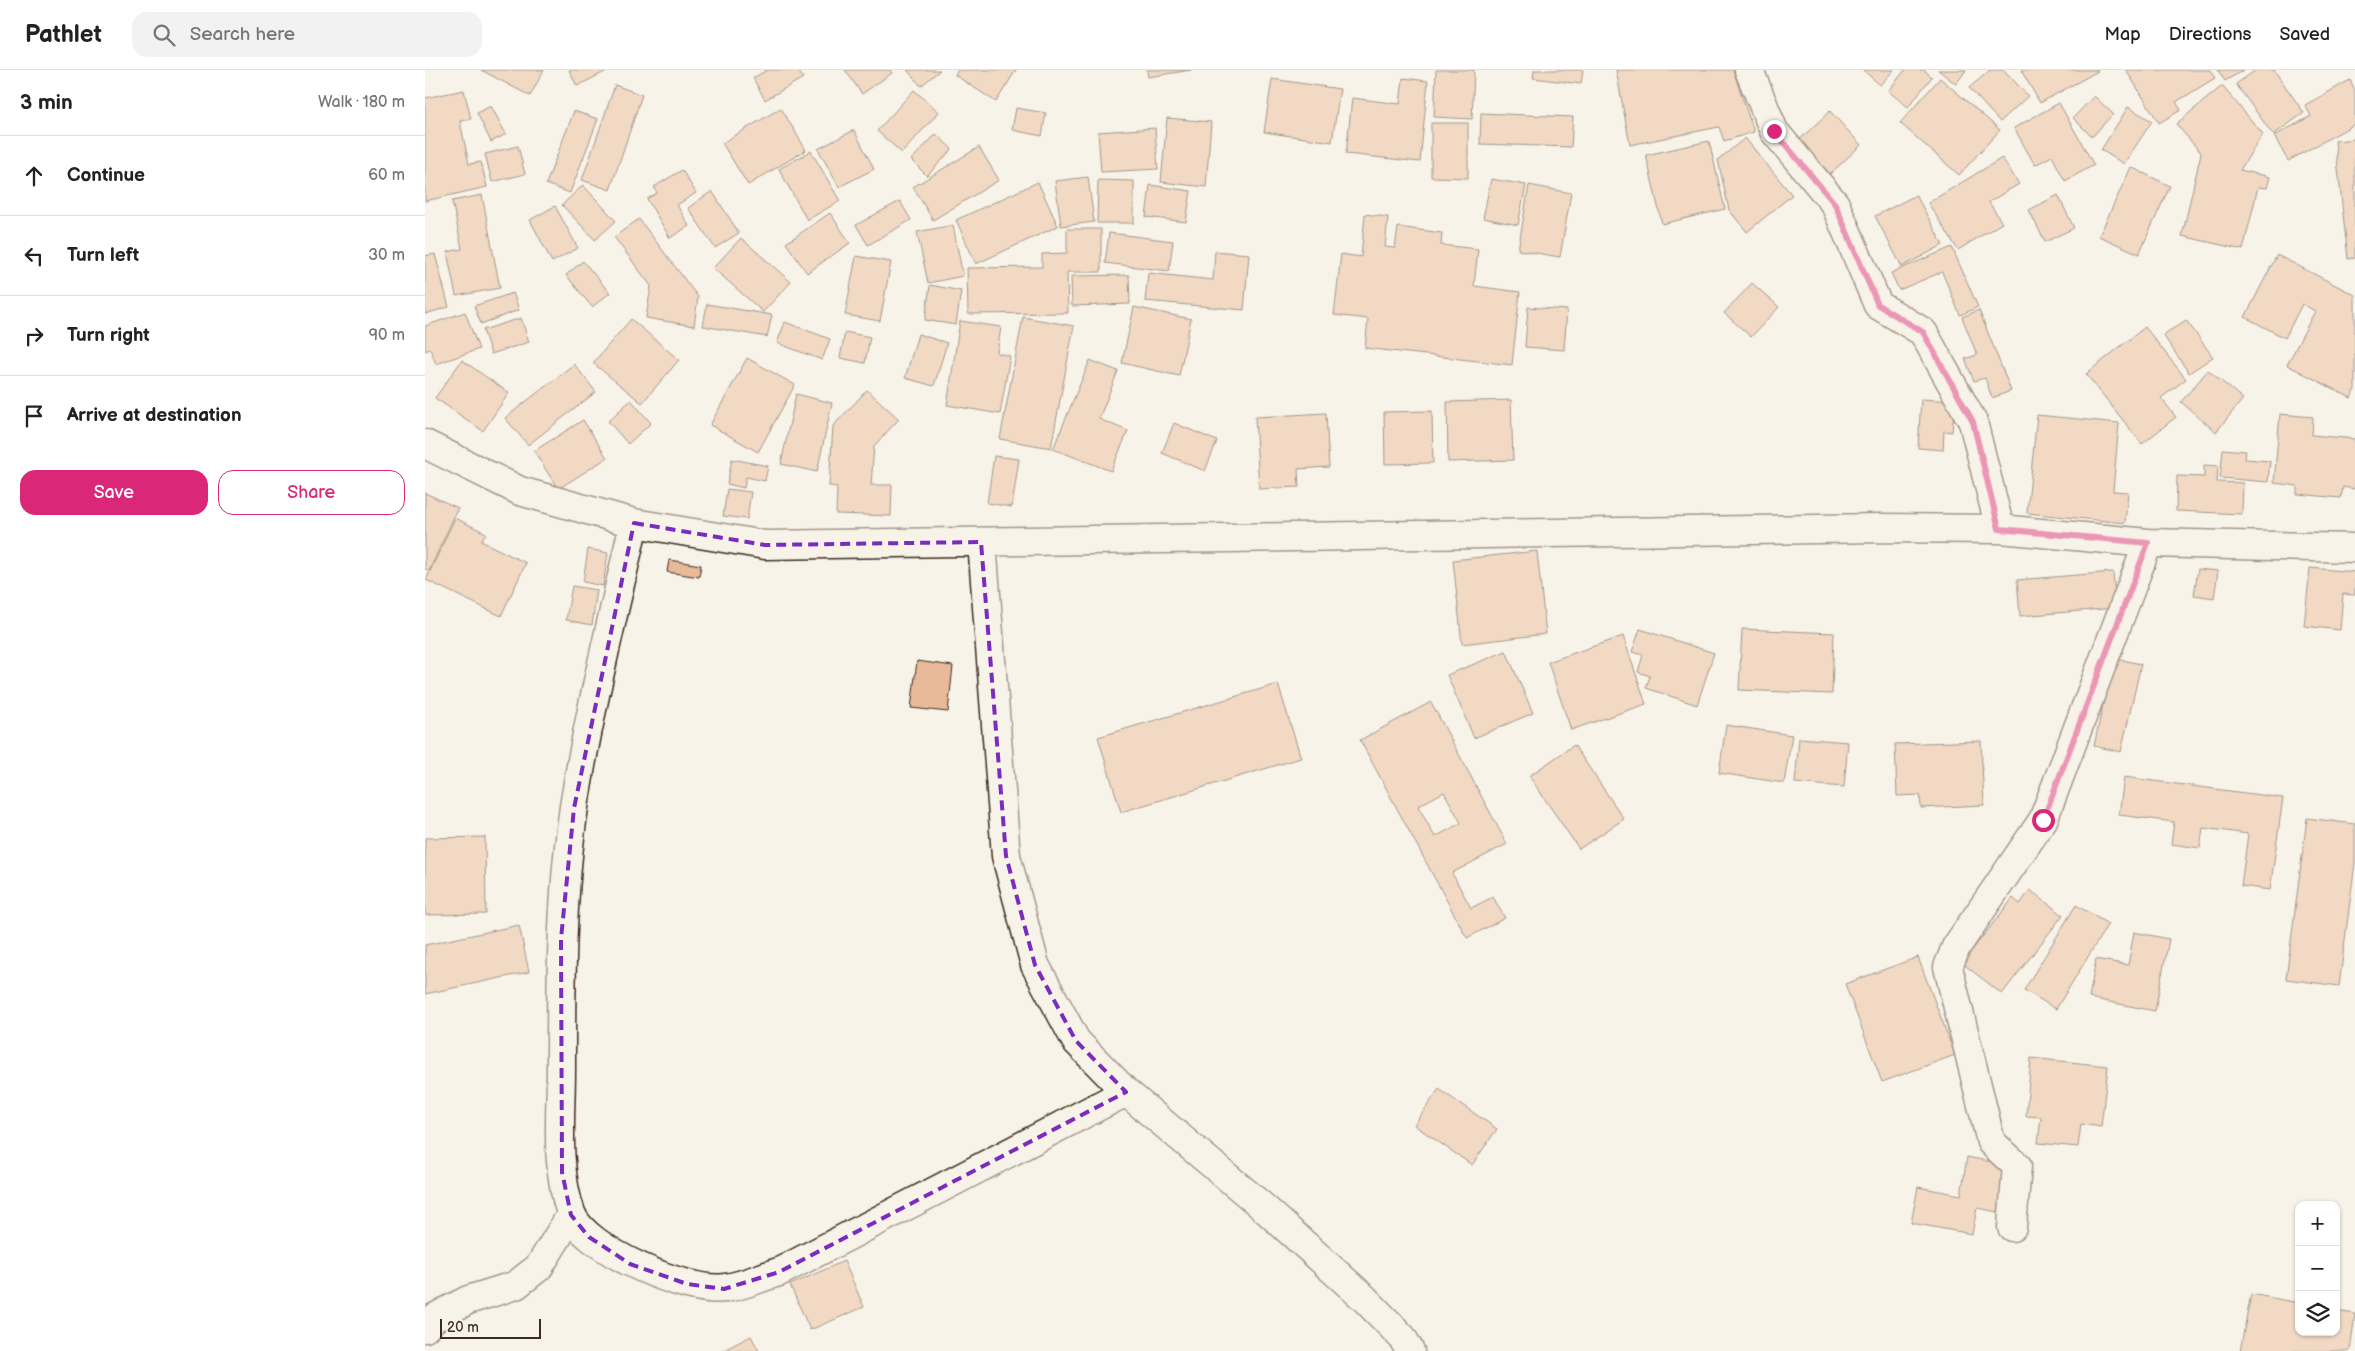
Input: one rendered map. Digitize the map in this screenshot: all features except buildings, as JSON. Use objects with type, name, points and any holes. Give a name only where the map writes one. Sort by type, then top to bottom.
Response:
[{"type":"street","points":[[1749,70],[1774,131],[1835,204],[1878,305],[1923,332],[1969,414],[1973,422],[1999,529]]},
{"type":"street","points":[[425,444],[520,491],[634,523],[765,545],[1879,528],[1999,529],[2148,543],[2355,548]]},
{"type":"street","points":[[634,523],[595,694],[574,808],[561,938],[561,1172],[571,1215],[589,1236],[630,1264],[687,1284],[724,1289],[779,1272],[1126,1092]]},
{"type":"street","points":[[982,542],[1006,856],[1035,965],[1076,1041],[1126,1092],[1263,1206],[1364,1298],[1400,1346]]},
{"type":"street","points":[[2012,1227],[2017,1166],[1991,1142],[1948,967],[1956,947],[2043,820],[2148,543]]},
{"type":"street","points":[[425,1328],[433,1318],[468,1300],[516,1285],[539,1266],[571,1215]]},
{"type":"highlighted area","points":[[634,523],[765,545],[981,542],[1006,856],[1035,965],[1076,1041],[1126,1092],[779,1272],[724,1289],[687,1284],[630,1264],[589,1237],[571,1215],[562,1172],[561,939],[574,808]]},
{"type":"route","points":[[1774,131],[1835,204],[1878,305],[1923,332],[1973,422],[1999,529],[2148,543],[2043,820]]}]
